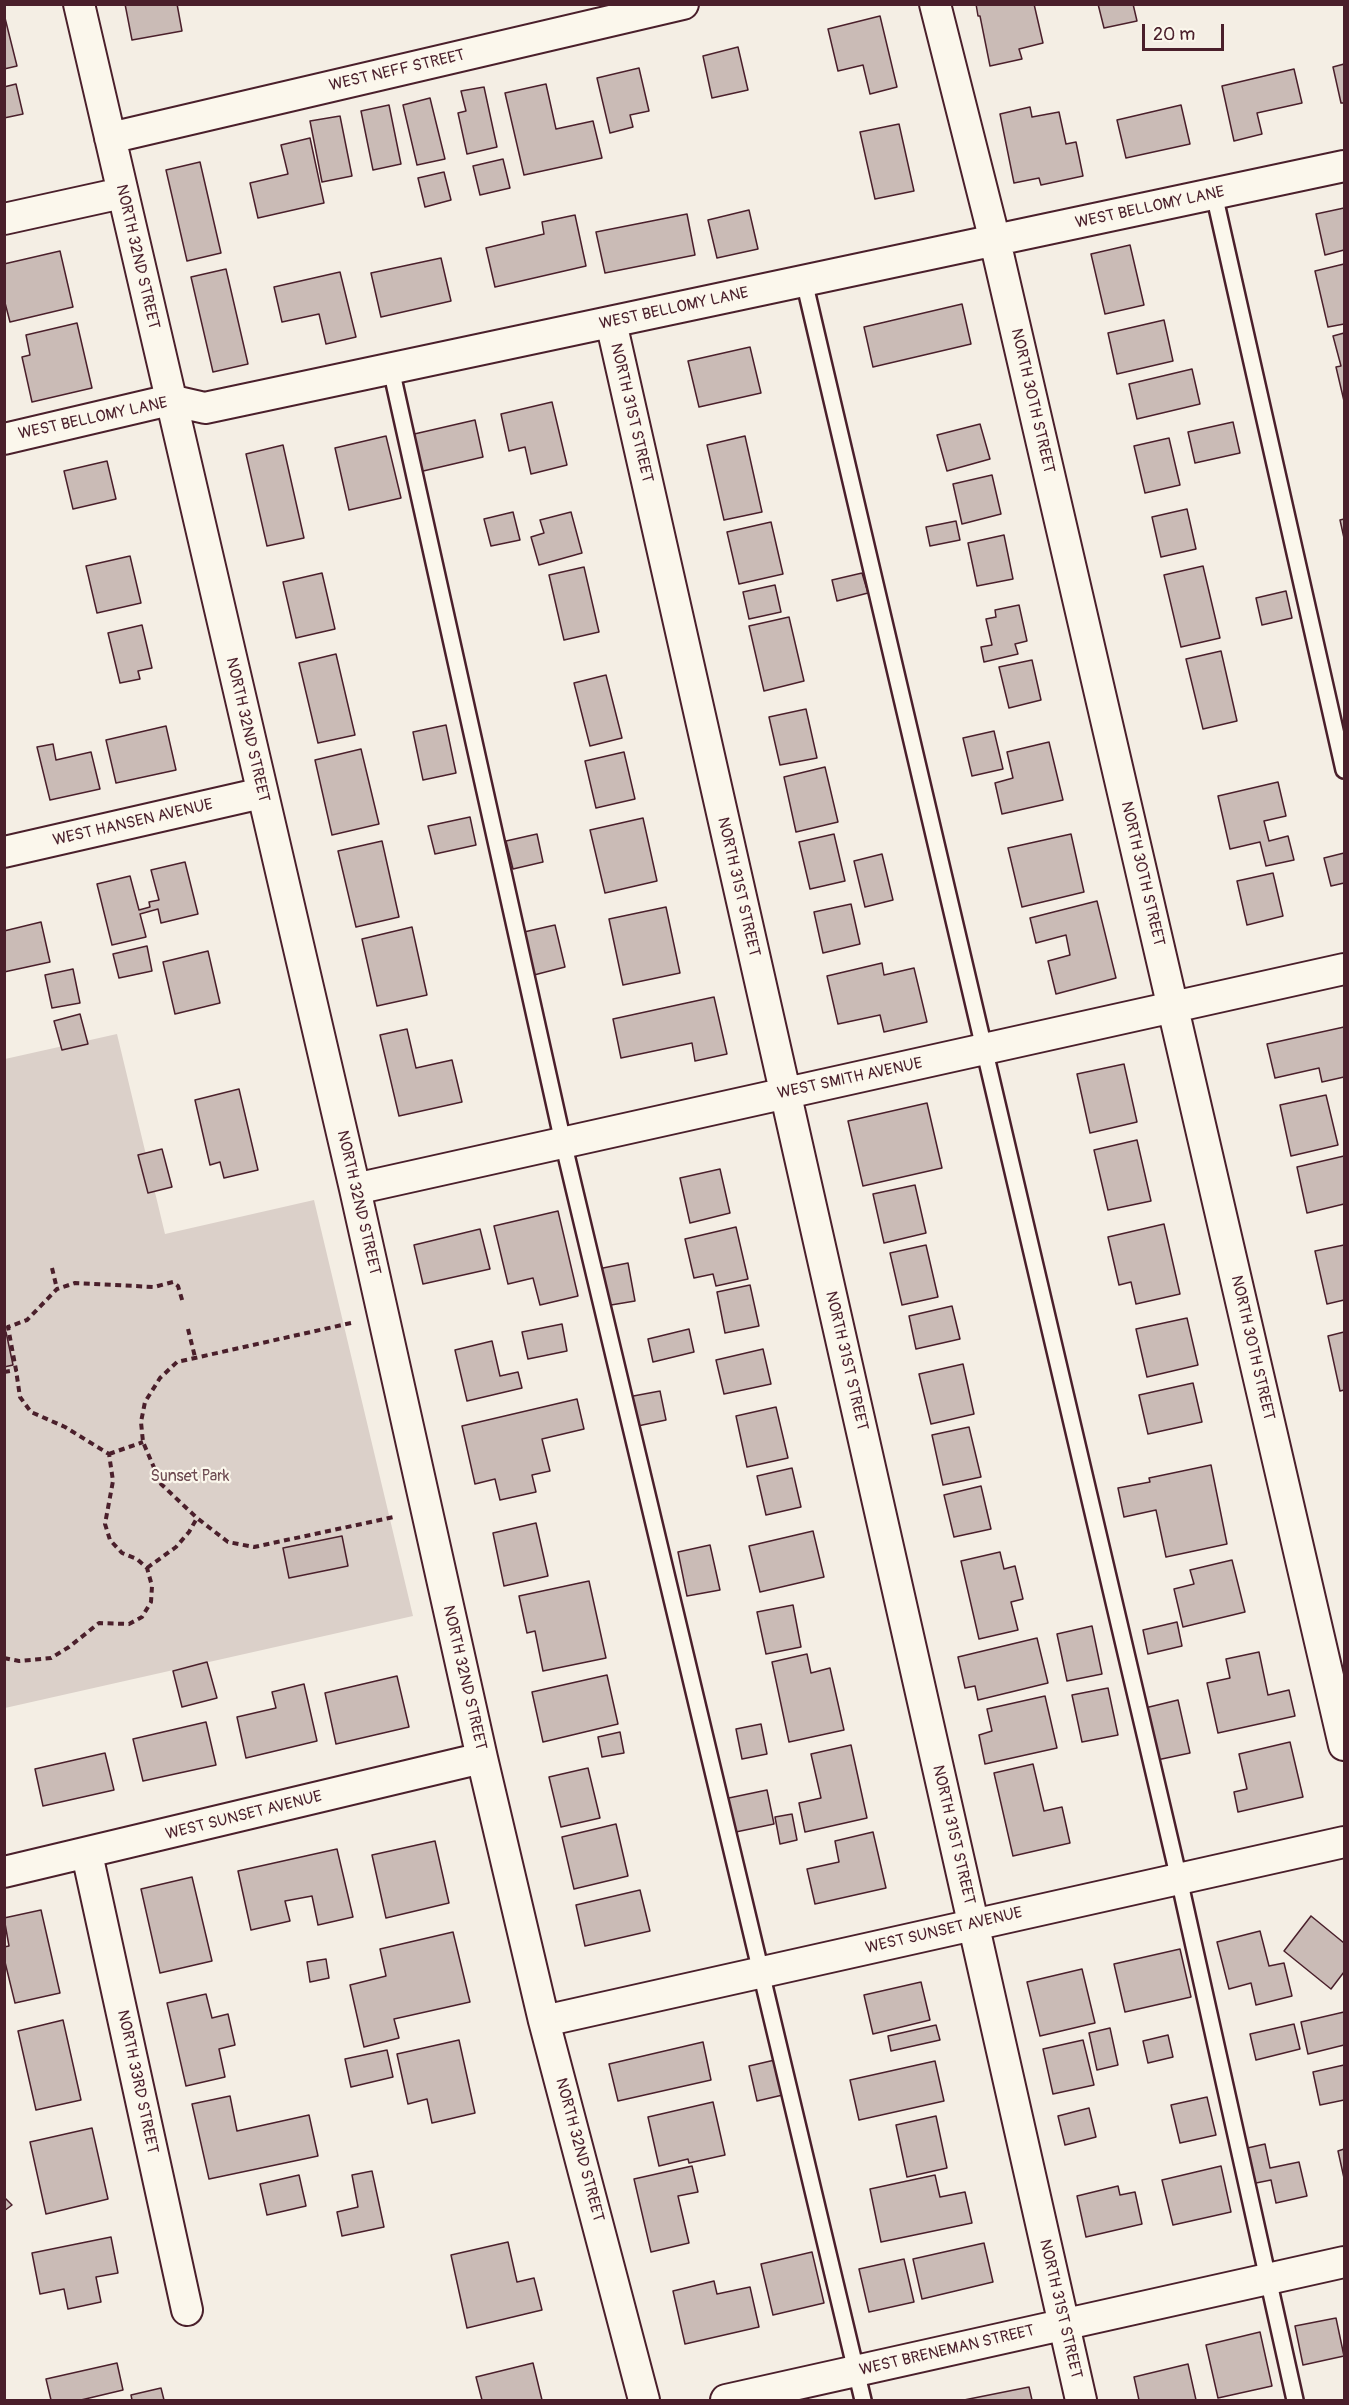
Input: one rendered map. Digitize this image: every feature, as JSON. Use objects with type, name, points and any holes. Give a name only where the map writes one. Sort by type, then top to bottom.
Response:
[{"type":"street","name":"NORTH 32ND STREET","points":[[79,4],[355,1189],[482,1758],[544,2021],[644,2400]]},
{"type":"street","name":"WEST NEFF STREET","points":[[110,138],[683,4]]},
{"type":"street","name":"NORTH 30TH STREET","points":[[935,4],[995,241],[1344,1745]]},
{"type":"street","name":"WEST BELLOMY LANE","points":[[4,439],[170,400],[205,408],[1344,166]]},
{"type":"street","points":[[4,219],[122,193]]},
{"type":"street","name":"NORTH 31ST STREET","points":[[610,322],[1081,2400]]},
{"type":"street","name":"WEST HANSEN AVENUE","points":[[4,852],[262,794]]},
{"type":"street","name":"WEST SMITH AVENUE","points":[[355,1189],[1344,969]]},
{"type":"street","name":"WEST SUNSET AVENUE","points":[[4,1872],[482,1758]]},
{"type":"street","name":"WEST SUNSET AVENUE","points":[[544,2021],[1344,1842]]},
{"type":"street","name":"NORTH 33RD STREET","points":[[87,1854],[187,2310]]},
{"type":"street","name":"WEST BRENEMAN STREET","points":[[726,2400],[1344,2262]]},
{"type":"lane","points":[[1214,194],[1344,770]]},
{"type":"lane","points":[[804,281],[1179,1879],[1295,2400]]},
{"type":"lane","points":[[391,369],[564,1142],[863,2400]]},
{"type":"path","points":[[51,1268],[57,1289]]},
{"type":"path","points":[[4,1658],[19,1661],[51,1658],[99,1623],[129,1624],[142,1617],[151,1602],[152,1586],[147,1568],[137,1559],[122,1553],[110,1540],[105,1524],[113,1481],[109,1454],[65,1426],[31,1413],[20,1397],[6,1328],[27,1320],[57,1289],[75,1283],[154,1287],[173,1282],[178,1286],[183,1303]]},
{"type":"path","points":[[351,1323],[177,1362],[160,1378],[146,1402],[141,1422],[143,1442],[161,1484],[197,1518],[228,1542],[254,1547],[394,1517]]},
{"type":"path","points":[[188,1329],[195,1357]]},
{"type":"path","points":[[4,1372],[16,1370]]},
{"type":"path","points":[[109,1454],[143,1442]]},
{"type":"path","points":[[147,1568],[176,1547],[189,1533],[197,1518]]},
{"type":"green space","name":"Sunset Park","points":[[117,1034],[165,1234],[314,1200],[413,1616],[5,1708],[5,1059]]},
{"type":"building","points":[[125,4],[177,4],[182,31],[132,40]]},
{"type":"building","points":[[976,4],[1034,4],[1043,43],[1019,49],[1022,59],[990,66]]},
{"type":"building","points":[[1098,4],[1133,4],[1137,21],[1104,28]]},
{"type":"building","points":[[4,14],[17,66],[4,69]]},
{"type":"building","points":[[880,16],[897,87],[870,94],[863,65],[838,71],[828,29]]},
{"type":"building","points":[[738,47],[748,90],[712,98],[703,56]]},
{"type":"building","points":[[1344,64],[1344,103],[1341,103],[1333,67]]},
{"type":"building","points":[[639,68],[649,111],[630,115],[633,127],[610,133],[597,78]]},
{"type":"building","points":[[1294,69],[1302,103],[1257,113],[1262,134],[1234,141],[1222,86]]},
{"type":"building","points":[[16,84],[23,114],[4,118],[4,87]]},
{"type":"building","points":[[546,84],[556,129],[593,121],[602,158],[524,175],[505,93]]},
{"type":"building","points":[[484,87],[497,147],[467,154],[458,113],[466,111],[461,91]]},
{"type":"building","points":[[430,98],[445,159],[417,165],[403,105]]},
{"type":"building","points":[[389,105],[401,164],[373,170],[361,111]]},
{"type":"building","points":[[1181,105],[1190,144],[1126,158],[1117,120]]},
{"type":"building","points":[[1030,107],[1032,117],[1059,112],[1066,144],[1076,142],[1083,176],[1041,185],[1039,178],[1014,183],[1000,114]]},
{"type":"building","points":[[340,116],[352,176],[322,182],[310,121]]},
{"type":"building","points":[[899,124],[914,191],[875,199],[860,132]]},
{"type":"building","points":[[310,138],[324,203],[258,218],[250,183],[288,174],[281,145]]},
{"type":"building","points":[[503,159],[510,188],[480,195],[473,166]]},
{"type":"building","points":[[200,162],[221,253],[187,261],[166,170]]},
{"type":"building","points":[[444,172],[451,200],[425,207],[418,178]]},
{"type":"building","points":[[1344,208],[1344,250],[1325,255],[1316,214]]},
{"type":"building","points":[[749,210],[758,249],[717,258],[708,220]]},
{"type":"building","points":[[687,214],[695,255],[605,273],[596,232]]},
{"type":"building","points":[[575,215],[586,266],[495,287],[486,248],[544,234],[542,222]]},
{"type":"building","points":[[1130,245],[1144,305],[1105,314],[1091,254]]},
{"type":"building","points":[[60,251],[73,307],[10,322],[4,299],[4,264]]},
{"type":"building","points":[[441,258],[451,301],[381,317],[371,273]]},
{"type":"building","points":[[1344,264],[1344,324],[1328,327],[1315,271]]},
{"type":"building","points":[[226,269],[248,364],[213,372],[191,277]]},
{"type":"building","points":[[340,272],[356,337],[326,344],[319,314],[282,322],[274,287]]},
{"type":"building","points":[[962,304],[971,344],[873,367],[864,327]]},
{"type":"building","points":[[1164,320],[1173,361],[1117,374],[1108,333]]},
{"type":"building","points":[[77,323],[92,388],[32,402],[22,357],[30,355],[26,335]]},
{"type":"building","points":[[1344,333],[1344,401],[1336,367],[1341,366],[1333,336]]},
{"type":"building","points":[[750,347],[761,393],[699,407],[688,361]]},
{"type":"building","points":[[1192,369],[1200,404],[1137,419],[1129,384]]},
{"type":"building","points":[[552,402],[567,465],[531,474],[525,447],[509,451],[501,414]]},
{"type":"building","points":[[475,420],[483,457],[419,472],[410,435]]},
{"type":"building","points":[[1233,422],[1240,453],[1195,463],[1188,432]]},
{"type":"building","points":[[980,424],[990,459],[947,471],[937,435]]},
{"type":"building","points":[[386,436],[401,498],[349,510],[335,448]]},
{"type":"building","points":[[745,436],[762,512],[724,520],[707,445]]},
{"type":"building","points":[[1169,438],[1180,485],[1145,493],[1134,446]]},
{"type":"building","points":[[283,445],[304,538],[267,546],[246,454]]},
{"type":"building","points":[[107,461],[116,499],[73,509],[64,471]]},
{"type":"building","points":[[992,475],[1001,514],[962,524],[953,484]]},
{"type":"building","points":[[1187,509],[1196,549],[1161,557],[1152,517]]},
{"type":"building","points":[[513,512],[520,540],[491,546],[484,519]]},
{"type":"building","points":[[571,512],[582,553],[539,565],[531,537],[544,533],[540,520]]},
{"type":"building","points":[[1344,519],[1344,538],[1340,520]]},
{"type":"building","points":[[956,521],[960,540],[930,546],[926,527]]},
{"type":"building","points":[[771,522],[783,574],[739,584],[727,532]]},
{"type":"building","points":[[1004,535],[1013,579],[977,586],[968,543]]},
{"type":"building","points":[[130,556],[141,603],[97,613],[86,566]]},
{"type":"building","points":[[1203,566],[1220,638],[1181,647],[1164,575]]},
{"type":"building","points":[[584,567],[599,632],[564,640],[549,575]]},
{"type":"building","points":[[322,573],[335,629],[296,638],[283,582]]},
{"type":"building","points":[[862,573],[868,593],[837,601],[832,580]]},
{"type":"building","points":[[775,585],[781,612],[749,619],[743,592]]},
{"type":"building","points":[[1286,591],[1292,618],[1262,625],[1256,598]]},
{"type":"building","points":[[1019,605],[1027,641],[1015,644],[1018,654],[984,662],[981,647],[992,645],[986,619],[996,617],[995,610]]},
{"type":"building","points":[[789,617],[804,681],[764,691],[749,626]]},
{"type":"building","points":[[142,625],[152,668],[138,671],[140,679],[120,683],[108,633]]},
{"type":"building","points":[[1221,651],[1237,721],[1203,729],[1186,659]]},
{"type":"building","points":[[336,654],[355,735],[318,743],[299,663]]},
{"type":"building","points":[[1032,660],[1041,700],[1009,708],[999,667]]},
{"type":"building","points":[[606,675],[622,738],[590,746],[574,683]]},
{"type":"building","points":[[806,709],[817,758],[780,765],[769,717]]},
{"type":"building","points":[[446,725],[456,773],[423,780],[413,732]]},
{"type":"building","points":[[166,726],[176,770],[116,783],[106,740]]},
{"type":"building","points":[[994,731],[1003,769],[972,776],[963,738]]},
{"type":"building","points":[[1049,742],[1063,800],[1002,814],[995,783],[1013,778],[1007,752]]},
{"type":"building","points":[[53,744],[56,760],[91,752],[100,789],[50,800],[37,747]]},
{"type":"building","points":[[361,749],[379,824],[332,835],[315,760]]},
{"type":"building","points":[[624,752],[635,799],[596,808],[585,761]]},
{"type":"building","points":[[825,767],[838,822],[796,832],[784,777]]},
{"type":"building","points":[[1278,782],[1286,816],[1264,821],[1269,841],[1288,836],[1294,860],[1266,866],[1260,842],[1230,849],[1218,796]]},
{"type":"building","points":[[470,817],[476,845],[435,854],[428,826]]},
{"type":"building","points":[[643,818],[657,881],[605,893],[590,830]]},
{"type":"building","points":[[537,834],[543,862],[513,869],[506,841]]},
{"type":"building","points":[[834,834],[845,881],[810,889],[799,842]]},
{"type":"building","points":[[1071,834],[1084,892],[1022,907],[1008,848]]},
{"type":"building","points":[[382,841],[399,917],[356,927],[338,851]]},
{"type":"building","points":[[1344,853],[1344,883],[1331,886],[1324,858]]},
{"type":"building","points":[[882,854],[893,900],[865,907],[854,861]]},
{"type":"building","points":[[185,862],[198,914],[161,923],[158,909],[140,914],[146,937],[112,945],[97,884],[130,876],[139,910],[150,907],[149,902],[159,900],[151,870]]},
{"type":"building","points":[[1273,873],[1283,916],[1247,925],[1237,881]]},
{"type":"building","points":[[1097,901],[1116,978],[1056,994],[1048,961],[1070,955],[1066,935],[1036,943],[1030,918]]},
{"type":"building","points":[[851,904],[860,944],[823,953],[814,912]]},
{"type":"building","points":[[666,907],[680,973],[623,985],[609,919]]},
{"type":"building","points":[[41,922],[50,962],[4,972],[4,931]]},
{"type":"building","points":[[555,925],[565,967],[534,975],[524,932]]},
{"type":"building","points":[[412,927],[427,995],[377,1006],[362,939]]},
{"type":"building","points":[[147,946],[152,971],[119,978],[113,954]]},
{"type":"building","points":[[208,951],[220,1003],[175,1014],[163,962]]},
{"type":"building","points":[[882,963],[884,975],[914,968],[927,1022],[884,1032],[880,1015],[838,1024],[827,976]]},
{"type":"building","points":[[73,969],[80,1003],[52,1008],[45,975]]},
{"type":"building","points":[[714,997],[727,1054],[695,1061],[692,1043],[621,1058],[613,1019]]},
{"type":"building","points":[[80,1014],[88,1044],[62,1050],[54,1021]]},
{"type":"building","points":[[1344,1027],[1344,1077],[1322,1082],[1319,1068],[1275,1078],[1267,1044]]},
{"type":"building","points":[[407,1029],[416,1068],[452,1060],[462,1102],[399,1116],[380,1035]]},
{"type":"building","points":[[1124,1064],[1137,1122],[1090,1133],[1077,1074]]},
{"type":"building","points":[[239,1089],[258,1170],[224,1178],[220,1162],[210,1165],[195,1100]]},
{"type":"building","points":[[1326,1095],[1338,1145],[1291,1156],[1280,1105]]},
{"type":"building","points":[[927,1103],[942,1168],[863,1186],[848,1121]]},
{"type":"building","points":[[1137,1140],[1151,1201],[1108,1210],[1094,1150]]},
{"type":"building","points":[[162,1149],[172,1187],[148,1193],[138,1155]]},
{"type":"building","points":[[1344,1156],[1344,1204],[1307,1213],[1297,1167]]},
{"type":"building","points":[[720,1169],[730,1213],[690,1223],[680,1178]]},
{"type":"building","points":[[915,1185],[926,1233],[884,1243],[873,1194]]},
{"type":"building","points":[[558,1211],[578,1296],[540,1305],[533,1278],[508,1284],[494,1226]]},
{"type":"building","points":[[1164,1224],[1180,1294],[1136,1304],[1131,1282],[1119,1285],[1108,1237]]},
{"type":"building","points":[[736,1227],[748,1279],[716,1286],[713,1274],[694,1278],[685,1239]]},
{"type":"building","points":[[480,1229],[490,1269],[423,1284],[414,1245]]},
{"type":"building","points":[[926,1245],[938,1297],[902,1305],[890,1253]]},
{"type":"building","points":[[1344,1245],[1344,1300],[1327,1304],[1315,1251]]},
{"type":"building","points":[[628,1263],[635,1301],[605,1306],[598,1269]]},
{"type":"building","points":[[750,1285],[759,1326],[725,1333],[717,1292]]},
{"type":"building","points":[[952,1306],[960,1339],[916,1349],[909,1316]]},
{"type":"building","points":[[1187,1318],[1198,1365],[1147,1377],[1136,1329]]},
{"type":"building","points":[[562,1324],[567,1351],[528,1359],[522,1332]]},
{"type":"building","points":[[689,1329],[694,1352],[653,1362],[648,1339]]},
{"type":"building","points":[[6,1332],[13,1365],[4,1367],[4,1333]]},
{"type":"building","points":[[1344,1332],[1344,1390],[1340,1391],[1328,1336]]},
{"type":"building","points":[[492,1341],[500,1376],[518,1372],[522,1388],[467,1401],[455,1350]]},
{"type":"building","points":[[763,1349],[771,1384],[724,1394],[716,1360]]},
{"type":"building","points":[[963,1364],[974,1414],[931,1424],[919,1374]]},
{"type":"building","points":[[1193,1383],[1202,1422],[1148,1434],[1139,1395]]},
{"type":"building","points":[[660,1391],[666,1420],[633,1427],[628,1397]]},
{"type":"building","points":[[577,1399],[584,1429],[542,1439],[550,1471],[532,1475],[536,1492],[500,1500],[495,1479],[475,1484],[462,1426]]},
{"type":"building","points":[[776,1407],[788,1458],[747,1467],[736,1416]]},
{"type":"building","points":[[969,1427],[981,1477],[943,1485],[932,1435]]},
{"type":"building","points":[[1211,1465],[1227,1544],[1166,1557],[1156,1510],[1124,1517],[1118,1488],[1150,1482],[1149,1478]]},
{"type":"building","points":[[792,1468],[801,1507],[766,1515],[757,1476]]},
{"type":"building","points":[[981,1486],[991,1529],[954,1537],[944,1495]]},
{"type":"building","points":[[536,1523],[548,1576],[504,1586],[493,1533]]},
{"type":"building","points":[[813,1531],[824,1577],[760,1592],[749,1546]]},
{"type":"building","points":[[342,1536],[348,1566],[289,1578],[283,1548]]},
{"type":"building","points":[[710,1545],[720,1590],[687,1596],[678,1552]]},
{"type":"building","points":[[1000,1552],[1004,1569],[1015,1566],[1023,1599],[1011,1602],[1018,1630],[979,1639],[961,1561]]},
{"type":"building","points":[[1232,1560],[1245,1612],[1183,1627],[1174,1589],[1194,1584],[1190,1570]]},
{"type":"building","points":[[589,1581],[606,1658],[543,1671],[535,1631],[527,1633],[519,1596]]},
{"type":"building","points":[[793,1605],[801,1647],[766,1654],[757,1612]]},
{"type":"building","points":[[1177,1622],[1182,1646],[1148,1654],[1143,1630]]},
{"type":"building","points":[[1092,1626],[1102,1674],[1067,1681],[1057,1634]]},
{"type":"building","points":[[1037,1638],[1048,1683],[978,1700],[975,1686],[965,1688],[958,1657]]},
{"type":"building","points":[[1259,1652],[1268,1695],[1289,1690],[1295,1716],[1218,1733],[1207,1683],[1230,1678],[1226,1659]]},
{"type":"building","points":[[807,1654],[811,1673],[830,1668],[844,1730],[789,1742],[772,1662]]},
{"type":"building","points":[[207,1662],[217,1698],[182,1707],[173,1671]]},
{"type":"building","points":[[607,1675],[618,1724],[543,1742],[532,1692]]},
{"type":"building","points":[[397,1676],[409,1727],[336,1744],[325,1693]]},
{"type":"building","points":[[304,1684],[317,1741],[246,1758],[237,1717],[276,1708],[272,1692]]},
{"type":"building","points":[[1108,1688],[1118,1735],[1082,1742],[1072,1695]]},
{"type":"building","points":[[1045,1696],[1057,1748],[985,1764],[979,1735],[992,1731],[987,1709]]},
{"type":"building","points":[[1178,1700],[1190,1753],[1157,1760],[1145,1708]]},
{"type":"building","points":[[206,1722],[216,1765],[143,1781],[133,1739]]},
{"type":"building","points":[[761,1724],[767,1754],[742,1759],[736,1729]]},
{"type":"building","points":[[620,1732],[624,1753],[602,1757],[598,1737]]},
{"type":"building","points":[[1290,1742],[1303,1797],[1238,1812],[1234,1792],[1247,1789],[1239,1754]]},
{"type":"building","points":[[851,1745],[867,1818],[805,1832],[799,1803],[821,1798],[811,1754]]},
{"type":"building","points":[[105,1753],[114,1790],[43,1806],[35,1769]]},
{"type":"building","points":[[1033,1764],[1044,1811],[1062,1807],[1070,1843],[1013,1856],[994,1773]]},
{"type":"building","points":[[588,1768],[600,1818],[561,1827],[549,1777]]},
{"type":"building","points":[[767,1790],[774,1824],[731,1833],[724,1799]]},
{"type":"building","points":[[792,1814],[797,1840],[780,1844],[775,1817]]},
{"type":"building","points":[[616,1824],[628,1876],[574,1889],[562,1837]]},
{"type":"building","points":[[873,1832],[886,1888],[815,1904],[807,1869],[839,1862],[835,1841]]},
{"type":"building","points":[[435,1841],[449,1903],[386,1918],[372,1855]]},
{"type":"building","points":[[337,1849],[353,1917],[318,1925],[312,1896],[285,1901],[290,1921],[251,1930],[238,1871]]},
{"type":"building","points":[[192,1877],[212,1961],[160,1973],[141,1889]]},
{"type":"building","points":[[640,1890],[650,1931],[585,1946],[576,1905]]},
{"type":"building","points":[[41,1910],[60,1993],[15,2003],[4,1958],[4,1947],[9,1946],[4,1918]]},
{"type":"building","points":[[1311,1916],[1344,1943],[1344,1972],[1331,1989],[1284,1951]]},
{"type":"building","points":[[1260,1931],[1269,1966],[1284,1963],[1292,1996],[1256,2005],[1251,1983],[1229,1989],[1217,1942]]},
{"type":"building","points":[[453,1932],[470,2002],[394,2019],[399,2038],[364,2047],[350,1985],[386,1976],[380,1949]]},
{"type":"building","points":[[1180,1949],[1191,1997],[1125,2012],[1114,1964]]},
{"type":"building","points":[[326,1959],[329,1978],[310,1982],[307,1962]]},
{"type":"building","points":[[1082,1969],[1095,2023],[1040,2036],[1027,1982]]},
{"type":"building","points":[[921,1982],[930,2020],[873,2034],[864,1995]]},
{"type":"building","points":[[206,1994],[212,2018],[228,2014],[235,2045],[219,2049],[225,2077],[186,2086],[167,2003]]},
{"type":"building","points":[[1344,2012],[1344,2045],[1308,2054],[1301,2022]]},
{"type":"building","points":[[63,2020],[81,2100],[36,2110],[18,2031]]},
{"type":"building","points":[[1294,2024],[1300,2049],[1256,2060],[1250,2034]]},
{"type":"building","points":[[936,2025],[940,2040],[891,2051],[888,2036]]},
{"type":"building","points":[[1110,2028],[1118,2065],[1097,2070],[1089,2033]]},
{"type":"building","points":[[1168,2035],[1173,2057],[1148,2063],[1143,2041]]},
{"type":"building","points":[[459,2040],[475,2113],[432,2123],[427,2099],[408,2104],[397,2054]]},
{"type":"building","points":[[1083,2040],[1094,2085],[1053,2094],[1043,2049]]},
{"type":"building","points":[[703,2042],[711,2080],[618,2101],[609,2064]]},
{"type":"building","points":[[387,2050],[393,2077],[351,2087],[345,2059]]},
{"type":"building","points":[[779,2059],[787,2094],[757,2101],[749,2066]]},
{"type":"building","points":[[935,2061],[944,2101],[859,2120],[850,2080]]},
{"type":"building","points":[[1344,2065],[1344,2100],[1320,2105],[1313,2072]]},
{"type":"building","points":[[230,2096],[237,2131],[309,2115],[318,2156],[209,2179],[192,2104]]},
{"type":"building","points":[[1207,2097],[1216,2135],[1180,2143],[1171,2105]]},
{"type":"building","points":[[713,2102],[725,2155],[689,2163],[688,2159],[659,2166],[648,2117]]},
{"type":"building","points":[[1089,2108],[1096,2137],[1065,2145],[1058,2116]]},
{"type":"building","points":[[936,2116],[947,2168],[907,2177],[896,2125]]},
{"type":"building","points":[[92,2128],[108,2199],[46,2214],[30,2142]]},
{"type":"building","points":[[1265,2144],[1270,2168],[1299,2162],[1307,2196],[1276,2203],[1271,2180],[1251,2184],[1243,2149]]},
{"type":"building","points":[[1344,2149],[1344,2178],[1338,2151]]},
{"type":"building","points":[[692,2166],[698,2192],[678,2196],[689,2243],[651,2252],[634,2179]]},
{"type":"building","points":[[1221,2166],[1231,2212],[1173,2225],[1162,2180]]},
{"type":"building","points":[[372,2171],[384,2227],[342,2236],[337,2212],[358,2207],[352,2175]]},
{"type":"building","points":[[299,2175],[306,2206],[267,2215],[260,2184]]},
{"type":"building","points":[[935,2175],[940,2197],[965,2192],[972,2223],[881,2242],[870,2189]]},
{"type":"building","points":[[1118,2186],[1120,2195],[1135,2192],[1142,2224],[1086,2237],[1077,2196]]},
{"type":"building","points":[[4,2197],[12,2205],[4,2211]]},
{"type":"building","points":[[111,2237],[118,2273],[96,2277],[101,2302],[68,2309],[64,2289],[40,2294],[32,2253]]},
{"type":"building","points":[[508,2242],[517,2282],[534,2278],[542,2310],[467,2328],[451,2255]]},
{"type":"building","points":[[984,2243],[993,2282],[922,2299],[913,2259]]},
{"type":"building","points":[[812,2252],[824,2303],[773,2315],[761,2264]]},
{"type":"building","points":[[904,2259],[914,2302],[869,2312],[859,2269]]},
{"type":"building","points":[[714,2281],[717,2294],[750,2287],[759,2327],[685,2344],[673,2291]]},
{"type":"building","points":[[1336,2318],[1344,2356],[1303,2365],[1295,2326]]},
{"type":"building","points":[[1260,2332],[1272,2386],[1218,2398],[1206,2345]]},
{"type":"building","points":[[117,2363],[123,2390],[81,2400],[51,2400],[46,2379]]},
{"type":"building","points":[[533,2363],[542,2400],[482,2400],[476,2377]]},
{"type":"building","points":[[1188,2364],[1196,2400],[1139,2400],[1134,2377]]},
{"type":"building","points":[[1029,2387],[1032,2400],[964,2400]]},
{"type":"building","points":[[161,2388],[164,2400],[132,2400],[131,2395]]}]
